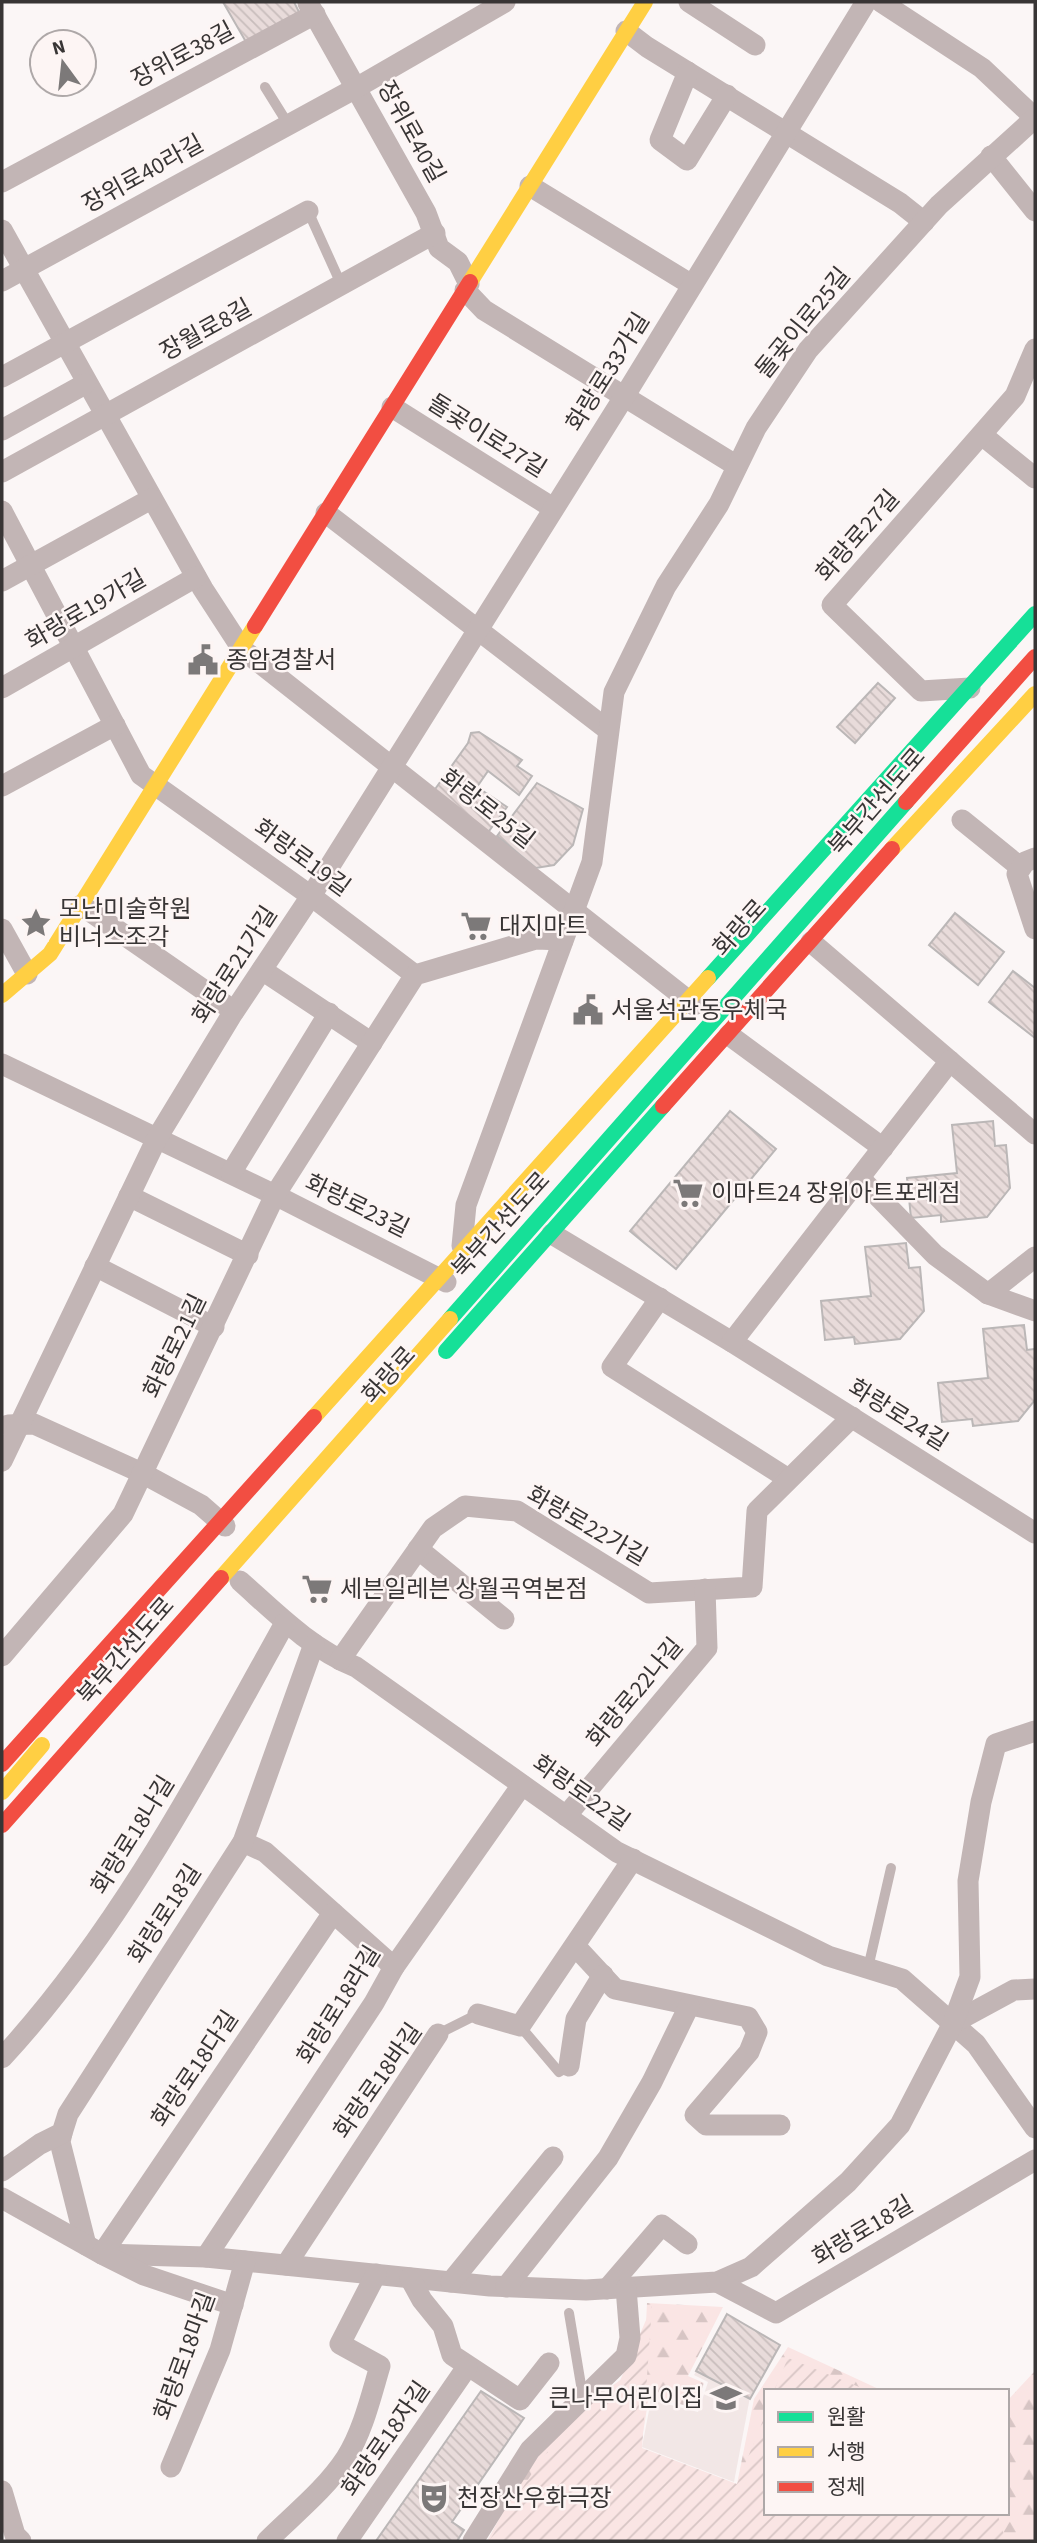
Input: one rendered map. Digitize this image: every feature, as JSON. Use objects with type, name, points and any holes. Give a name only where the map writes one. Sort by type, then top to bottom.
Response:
[{"type":"main road","name":"돌곶이로27길","points":[[242,649],[645,2]]},
{"type":"main road","name":"북부간선도로","points":[[2,1764],[1035,614]]},
{"type":"main road","name":"화랑로","points":[[297,1467],[458,1289],[1035,635]]},
{"type":"main road","points":[[2,995],[50,954],[242,649]]},
{"type":"main road","name":"북부간선도로","points":[[2,1825],[1035,657]]},
{"type":"main road","points":[[989,687],[986,712],[1014,715]]},
{"type":"main road","name":"화랑로","points":[[432,1366],[971,760],[1035,694]]},
{"type":"main road","points":[[944,737],[969,731],[971,760]]},
{"type":"main road","points":[[2,1840],[359,1448]]},
{"type":"main road","points":[[279,1487],[281,1508],[294,1519]]},
{"type":"main road","points":[[91,1690],[230,1530],[259,1504]]},
{"type":"main road","points":[[2,1792],[56,1730]]},
{"type":"street","name":"장위로40라길","points":[[23,269],[356,88],[505,2]]},
{"type":"street","points":[[689,2],[755,45]]},
{"type":"street","name":"화랑로33가길","points":[[390,767],[624,397],[866,2]]},
{"type":"street","name":"돌곶이로25길","points":[[575,910],[592,862],[614,692],[666,586],[719,504],[756,428],[808,350],[924,222],[991,156],[1035,118],[982,68],[881,2]]},
{"type":"street","name":"장위로40길","points":[[311,8],[435,233],[439,248],[458,262],[467,287]]},
{"type":"street","name":"장위로38길","points":[[2,183],[311,8]]},
{"type":"street","points":[[626,31],[688,72],[788,131],[900,203],[924,222]]},
{"type":"street","points":[[688,72],[660,140],[687,159],[727,95]]},
{"type":"street","points":[[991,156],[1035,211]]},
{"type":"street","points":[[530,186],[692,285]]},
{"type":"street","points":[[2,377],[308,211]]},
{"type":"street","points":[[2,230],[196,578],[242,649]]},
{"type":"street","name":"장월로8길","points":[[2,472],[435,233]]},
{"type":"street","points":[[2,281],[23,269]]},
{"type":"street","points":[[467,287],[484,310],[737,466]]},
{"type":"street","name":"화랑로27길","points":[[989,687],[921,691],[832,606],[1015,396],[1035,349]]},
{"type":"street","points":[[2,430],[86,384]]},
{"type":"street","name":"돌곶이로27길","points":[[392,407],[553,508]]},
{"type":"street","points":[[982,435],[1035,478]]},
{"type":"street","points":[[2,582],[151,499]]},
{"type":"street","name":"화랑로19길","points":[[2,511],[141,775],[312,896],[415,975]]},
{"type":"street","points":[[326,513],[608,730]]},
{"type":"street","name":"화랑로19가길","points":[[2,688],[196,578]]},
{"type":"street","name":"화랑로25길","points":[[242,649],[701,1011]]},
{"type":"street","points":[[2,786],[115,726]]},
{"type":"street","name":"화랑로21가길","points":[[2,1461],[9,1425],[95,1266],[157,1138],[234,1011],[312,896],[390,767]]},
{"type":"street","points":[[962,820],[1028,862],[1019,883],[1035,929]]},
{"type":"street","points":[[81,905],[234,1011]]},
{"type":"street","points":[[458,1289],[466,1205],[575,910]]},
{"type":"street","points":[[2,929],[27,974]]},
{"type":"street","points":[[415,975],[536,939],[563,940]]},
{"type":"street","points":[[811,942],[1035,1134]]},
{"type":"street","points":[[262,970],[372,1043]]},
{"type":"street","name":"화랑로21길","points":[[2,1656],[123,1514],[214,1328],[275,1195],[415,975]]},
{"type":"street","points":[[231,1174],[329,1013]]},
{"type":"street","points":[[729,1035],[883,1148]]},
{"type":"street","points":[[732,1342],[950,1061]]},
{"type":"street","name":"화랑로23길","points":[[2,1064],[275,1195],[458,1289]]},
{"type":"street","points":[[860,1178],[935,1255],[988,1294],[1035,1311]]},
{"type":"street","points":[[129,1196],[248,1255]]},
{"type":"street","name":"화랑로24길","points":[[552,1234],[732,1342],[1035,1533]]},
{"type":"street","points":[[988,1294],[1035,1257]]},
{"type":"street","points":[[95,1266],[214,1328]]},
{"type":"street","points":[[660,1298],[612,1367],[787,1478]]},
{"type":"street","name":"화랑로22가길","points":[[340,1660],[433,1528],[465,1506],[517,1511],[649,1593],[752,1587],[757,1511],[787,1478],[852,1417]]},
{"type":"street","points":[[9,1425],[34,1424],[142,1473],[201,1504],[230,1530]]},
{"type":"street","points":[[418,1549],[504,1619]]},
{"type":"street","name":"화랑로22길","points":[[240,1581],[285,1623],[314,1644],[356,1667],[617,1852],[828,1956],[902,1979],[976,2043],[1035,2128]]},
{"type":"street","name":"화랑로22나길","points":[[566,1816],[707,1648],[705,1590]]},
{"type":"street","name":"화랑로18나길","points":[[2,2058],[37,2020],[104,1930],[183,1806],[285,1623]]},
{"type":"street","name":"화랑로18길","points":[[62,2133],[68,2114],[243,1842],[314,1644]]},
{"type":"street","points":[[953,2023],[970,1977],[968,1881],[981,1802],[996,1744],[1035,1731]]},
{"type":"street","points":[[2,1744],[29,1760]]},
{"type":"street","name":"화랑로18라길","points":[[206,2257],[374,2003],[394,1967],[522,1785]]},
{"type":"street","points":[[243,1842],[265,1852],[394,1967]]},
{"type":"street","points":[[520,2026],[576,1947],[633,1858]]},
{"type":"street","name":"화랑로18다길","points":[[94,2249],[333,1913]]},
{"type":"street","points":[[576,1947],[615,1989],[748,2017],[757,2032],[749,2052],[695,2115],[705,2125],[780,2125]]},
{"type":"street","points":[[569,2066],[576,2019],[603,1975]]},
{"type":"street","points":[[953,2023],[1014,1990],[1035,1989]]},
{"type":"street","points":[[506,2287],[608,2158],[652,2082],[689,2006]]},
{"type":"street","name":"화랑로18바길","points":[[478,2014],[520,2026]]},
{"type":"street","name":"화랑로18길","points":[[94,2249],[206,2257],[506,2287],[626,2288],[717,2282],[751,2267],[848,2182],[900,2125],[953,2023]]},
{"type":"street","name":"화랑로18바길","points":[[286,2265],[439,2034]]},
{"type":"street","points":[[2,2171],[40,2144],[62,2133]]},
{"type":"street","points":[[62,2133],[60,2141],[94,2249]]},
{"type":"street","points":[[451,2282],[552,2157]]},
{"type":"street","name":"화랑로18길","points":[[717,2282],[776,2314],[1035,2160]]},
{"type":"street","name":"화랑로18길","points":[[2,2198],[144,2275],[233,2305]]},
{"type":"street","points":[[473,2541],[530,2450],[626,2356],[630,2337],[626,2288],[662,2225],[687,2244]]},
{"type":"street","name":"화랑로18마길","points":[[171,2467],[220,2350],[245,2261]]},
{"type":"street","points":[[267,2541],[314,2496],[346,2458],[366,2413],[380,2366],[340,2344],[376,2274]]},
{"type":"street","points":[[410,2278],[422,2300],[443,2326],[452,2355],[520,2400],[549,2362]]},
{"type":"street","name":"화랑로18자길","points":[[347,2541],[467,2367]]},
{"type":"street","points":[[2,2491],[15,2535],[21,2541]]},
{"type":"lane","points":[[265,87],[288,124]]},
{"type":"lane","points":[[308,211],[341,284]]},
{"type":"lane","points":[[868,1968],[891,1868]]},
{"type":"lane","name":"화랑로18바길","points":[[439,2034],[478,2014]]},
{"type":"lane","points":[[520,2026],[559,2072],[569,2066]]},
{"type":"lane","points":[[569,2314],[583,2397]]},
{"type":"shaded area","name":"큰나무어린이집","points":[[727,2314],[780,2345],[750,2397],[734,2482],[642,2447],[651,2400],[698,2412],[708,2382],[694,2375]]},
{"type":"green space","points":[[647,2303],[723,2307],[688,2376],[704,2383],[695,2408],[649,2396],[640,2451],[736,2489],[754,2399],[788,2347],[879,2389],[764,2389],[764,2515],[1009,2515],[1009,2399],[1035,2371],[1035,2541],[487,2541],[535,2454],[598,2396],[644,2363]]},
{"type":"green space","points":[[652,2306],[642,2448],[737,2484],[764,2418],[764,2515],[998,2515],[1006,2541],[489,2541],[541,2459],[619,2383]]},
{"type":"green space","points":[[788,2358],[864,2389],[775,2389]]},
{"type":"building","points":[[223,2],[294,2],[299,12],[246,42]]},
{"type":"building","points":[[878,683],[895,698],[855,743],[837,727]]},
{"type":"building","points":[[479,732],[522,760],[517,766],[532,776],[519,795],[488,771],[477,787],[507,807],[486,835],[433,792],[468,743],[471,733]]},
{"type":"building","points":[[537,783],[583,809],[573,845],[554,865],[536,868],[497,836]]},
{"type":"building","points":[[955,913],[1004,952],[978,985],[929,945]]},
{"type":"building","points":[[1013,971],[1035,988],[1035,1038],[989,1002]]},
{"type":"building","points":[[730,1111],[776,1149],[676,1269],[630,1231]]},
{"type":"building","points":[[993,1121],[995,1146],[1006,1145],[1010,1188],[987,1217],[941,1222],[941,1215],[911,1218],[907,1178],[957,1173],[952,1125]]},
{"type":"building","points":[[906,1243],[909,1268],[920,1267],[924,1311],[900,1339],[855,1344],[854,1337],[825,1340],[821,1301],[871,1296],[865,1247]]},
{"type":"building","points":[[1024,1325],[1027,1350],[1035,1349],[1035,1400],[1018,1421],[973,1426],[972,1419],[942,1422],[938,1383],[988,1378],[983,1329]]},
{"type":"building","points":[[727,2314],[780,2345],[750,2399],[696,2371]]},
{"type":"building","points":[[481,2391],[524,2418],[452,2522],[464,2530],[457,2541],[376,2541]]},
{"type":"traffic: fast","points":[[708,978],[1035,614]]},
{"type":"traffic: fast","points":[[450,1319],[906,802]]},
{"type":"traffic: fast","points":[[446,1351],[663,1106]]},
{"type":"traffic: slow","points":[[470,282],[645,2]]},
{"type":"traffic: slow","points":[[2,995],[50,954],[255,626]]},
{"type":"traffic: slow","points":[[892,849],[1035,694]]},
{"type":"traffic: slow","points":[[314,1417],[708,978]]},
{"type":"traffic: slow","points":[[221,1578],[450,1319]]},
{"type":"traffic: slow","points":[[2,1792],[42,1745]]},
{"type":"traffic: jam","points":[[255,626],[470,282]]},
{"type":"traffic: jam","points":[[906,802],[1035,657]]},
{"type":"traffic: jam","points":[[663,1106],[892,849]]},
{"type":"traffic: jam","points":[[2,1764],[314,1417]]},
{"type":"traffic: jam","points":[[2,1825],[221,1578]]},
{"type":"place","name":"종암경찰서","points":[[203,660]]},
{"type":"place","name":"모난미술학원 비너스조각","points":[[36,923]]},
{"type":"place","name":"대지마트","points":[[476,926]]},
{"type":"place","name":"서울석관동우체국","points":[[588,1010]]},
{"type":"place","name":"이마트24 장위아트포레점","points":[[688,1193]]},
{"type":"place","name":"세븐일레븐 상월곡역본점","points":[[317,1589]]},
{"type":"place","name":"큰나무어린이집","points":[[726,2398]]},
{"type":"place","name":"천장산우화극장","points":[[434,2498]]}]
